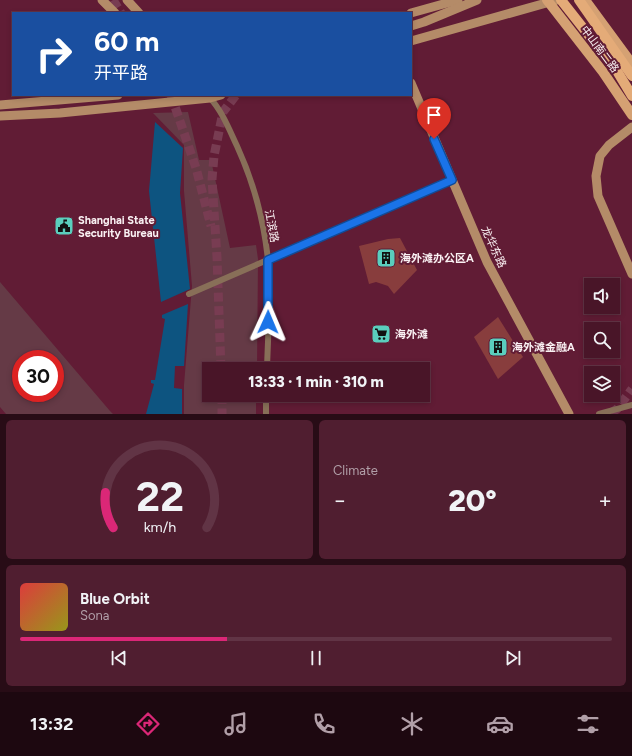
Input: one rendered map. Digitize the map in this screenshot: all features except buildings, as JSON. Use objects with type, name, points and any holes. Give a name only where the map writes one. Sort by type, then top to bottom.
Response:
[{"type":"highway","points":[[562,0],[617,71],[632,96]]},
{"type":"highway","points":[[579,0],[632,76]]},
{"type":"main road","points":[[102,0],[114,12]]},
{"type":"main road","points":[[127,0],[138,12]]},
{"type":"main road","points":[[412,13],[458,0]]},
{"type":"main road","points":[[412,26],[477,0]]},
{"type":"main road","name":"中山南二路","points":[[585,0],[632,64]]},
{"type":"main road","points":[[412,41],[551,1]]},
{"type":"main road","name":"中山南二路","points":[[551,1],[603,72],[632,115]]},
{"type":"main road","name":"龙华东路","points":[[412,85],[487,262],[569,414]]},
{"type":"main road","points":[[0,105],[106,96]]},
{"type":"main road","points":[[0,116],[60,113],[208,96]]},
{"type":"main road","points":[[632,127],[608,145],[600,156],[596,176],[598,196],[632,274]]},
{"type":"street","name":"江滨路","points":[[208,96],[215,103],[232,134],[247,171],[259,211],[268,260],[267,362]]},
{"type":"street","points":[[189,294],[452,180]]},
{"type":"street","points":[[266,402],[266,414]]},
{"type":"street","points":[[599,414],[632,405]]},
{"type":"shaded area","points":[[188,112],[199,160],[211,160],[230,248],[256,245],[258,259],[257,362],[202,362],[202,402],[256,402],[256,414],[184,414],[184,385],[192,286],[184,191],[184,145],[153,113]]},
{"type":"shaded area","points":[[0,282],[58,350],[12,350],[12,402],[64,402],[64,357],[113,414],[6,414],[0,407]]},
{"type":"water","points":[[155,122],[183,148],[180,193],[190,289],[161,302],[149,191]]},
{"type":"water","points":[[188,304],[184,366],[175,366],[174,388],[182,389],[182,414],[146,414],[154,384],[151,383],[151,380],[155,380],[165,319],[162,318],[162,315]]},
{"type":"tunnel","points":[[113,0],[120,12]]},
{"type":"tunnel","points":[[171,96],[196,168],[211,226]]},
{"type":"tunnel","points":[[221,362],[217,257],[212,179],[214,156],[223,112],[235,96]]},
{"type":"tunnel","points":[[611,413],[617,409],[632,389]]},
{"type":"tunnel","points":[[222,402],[222,414]]},
{"type":"place","name":"Shanghai State Security Bureau","points":[[64,226]]},
{"type":"place","name":"海外滩办公区A","points":[[386,258]]},
{"type":"place","name":"海外滩","points":[[381,334]]},
{"type":"place","name":"海外滩金融A","points":[[498,347]]},
{"type":"route","points":[[268,322],[268,260],[452,180],[434,139]]}]
